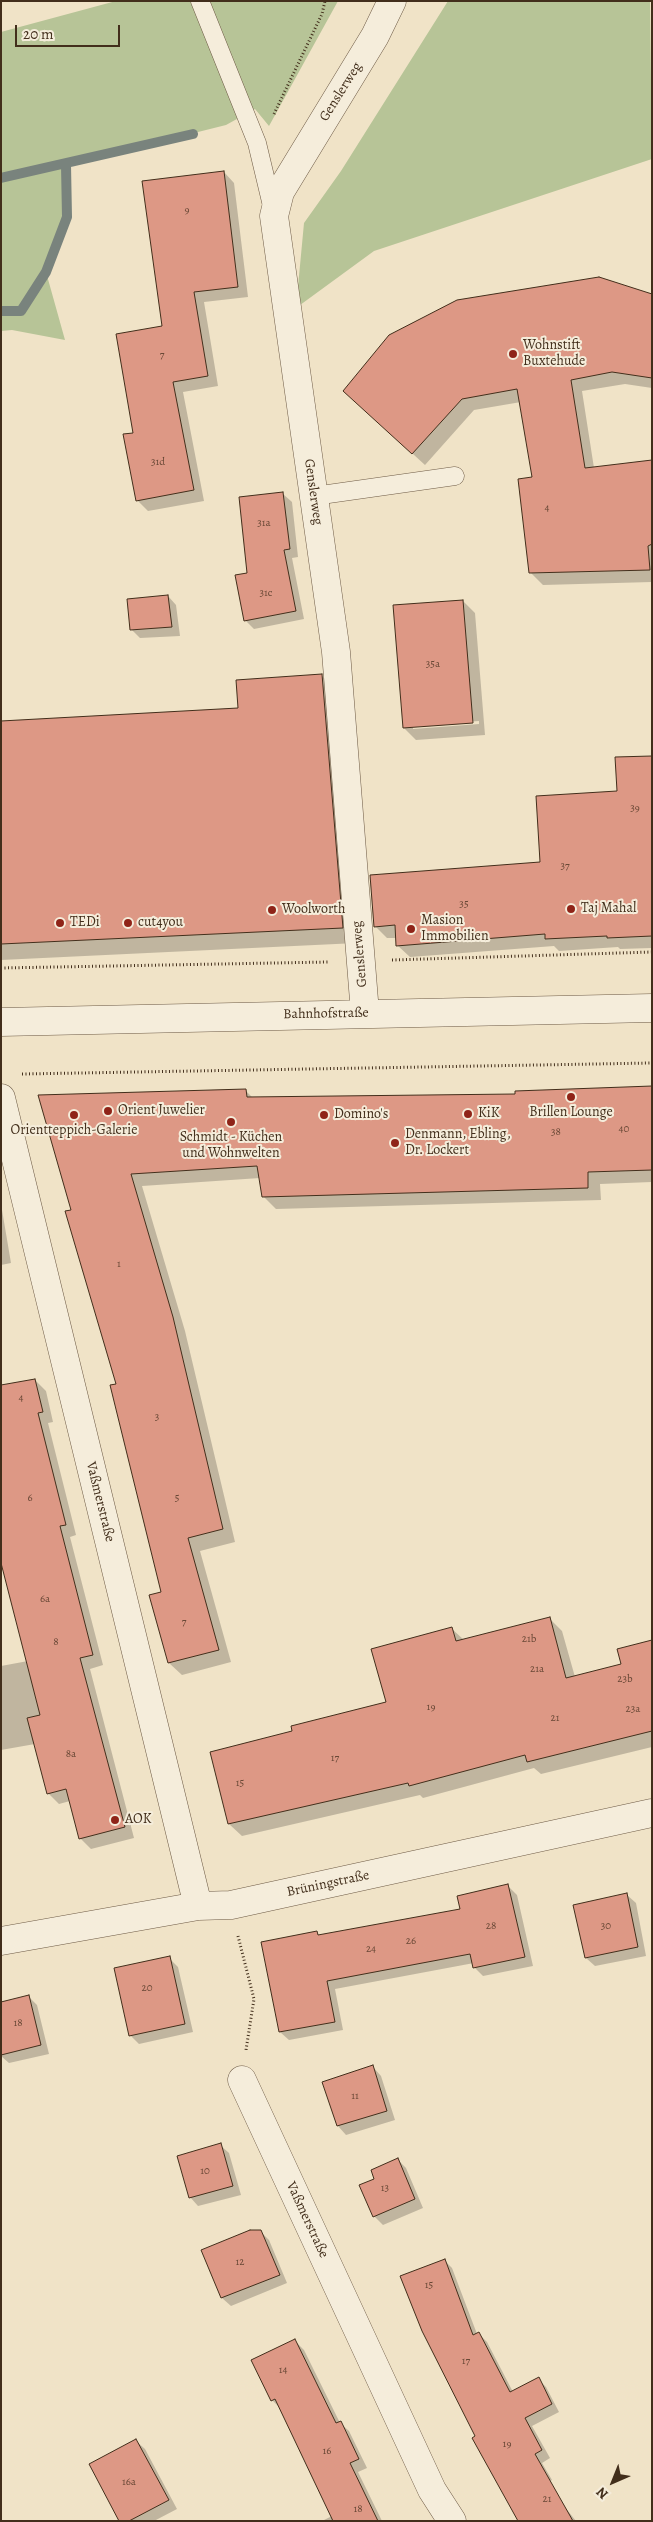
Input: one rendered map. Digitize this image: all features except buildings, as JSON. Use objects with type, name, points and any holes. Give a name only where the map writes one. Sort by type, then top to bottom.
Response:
[{"type":"street","name":"Genslerweg","points":[[365,1013],[336,652],[274,216],[280,192],[375,36],[392,1]]},
{"type":"street","name":"Bahnhofstraße","points":[[1,1022],[652,1008]]},
{"type":"street","name":"Vaßmerstraße","points":[[1,1098],[198,1906]]},
{"type":"street","name":"Brüningstraße","points":[[1,1941],[198,1906],[231,1905],[652,1813]]},
{"type":"street","name":"Vaßmerstraße","points":[[242,2080],[432,2490],[452,2521]]},
{"type":"lane","points":[[200,1],[257,143],[274,216]]},
{"type":"lane","points":[[314,496],[454,476]]},
{"type":"path","points":[[257,143],[276,111],[322,14],[325,1]]},
{"type":"path","points":[[21,1074],[652,1063]]},
{"type":"path","points":[[231,1905],[254,1999],[242,2080]]},
{"type":"green space","points":[[116,1],[338,1],[269,126],[255,109],[226,125],[66,165],[67,217],[46,272],[65,340],[12,330],[1,331],[1,32]]},
{"type":"green space","points":[[448,1],[650,1],[652,159],[374,251],[296,308],[304,223],[341,171]]},
{"type":"waterway","points":[[1,178],[193,134]]},
{"type":"waterway","points":[[1,311],[21,311],[46,272],[67,217],[66,165]]},
{"type":"place","name":"Wohnstift Buxtehude","points":[[513,354]]},
{"type":"place","name":"Taj Mahal","points":[[571,909]]},
{"type":"place","name":"Woolworth","points":[[272,910]]},
{"type":"place","name":"TEDi","points":[[60,923]]},
{"type":"place","name":"cut4you","points":[[128,923]]},
{"type":"place","name":"Masion Immobilien","points":[[411,929]]},
{"type":"place","name":"Brillen Lounge","points":[[571,1097]]},
{"type":"place","name":"Orient Juwelier","points":[[108,1111]]},
{"type":"place","name":"KiK","points":[[468,1114]]},
{"type":"place","name":"Orientteppich-Galerie","points":[[74,1115]]},
{"type":"place","name":"Domino's","points":[[324,1115]]},
{"type":"place","name":"Schmidt - Küchen und Wohnwelten","points":[[231,1122]]},
{"type":"place","name":"Denmann, Ebling, Dr. Lockert","points":[[395,1143]]},
{"type":"place","name":"AOK","points":[[115,1820]]}]
